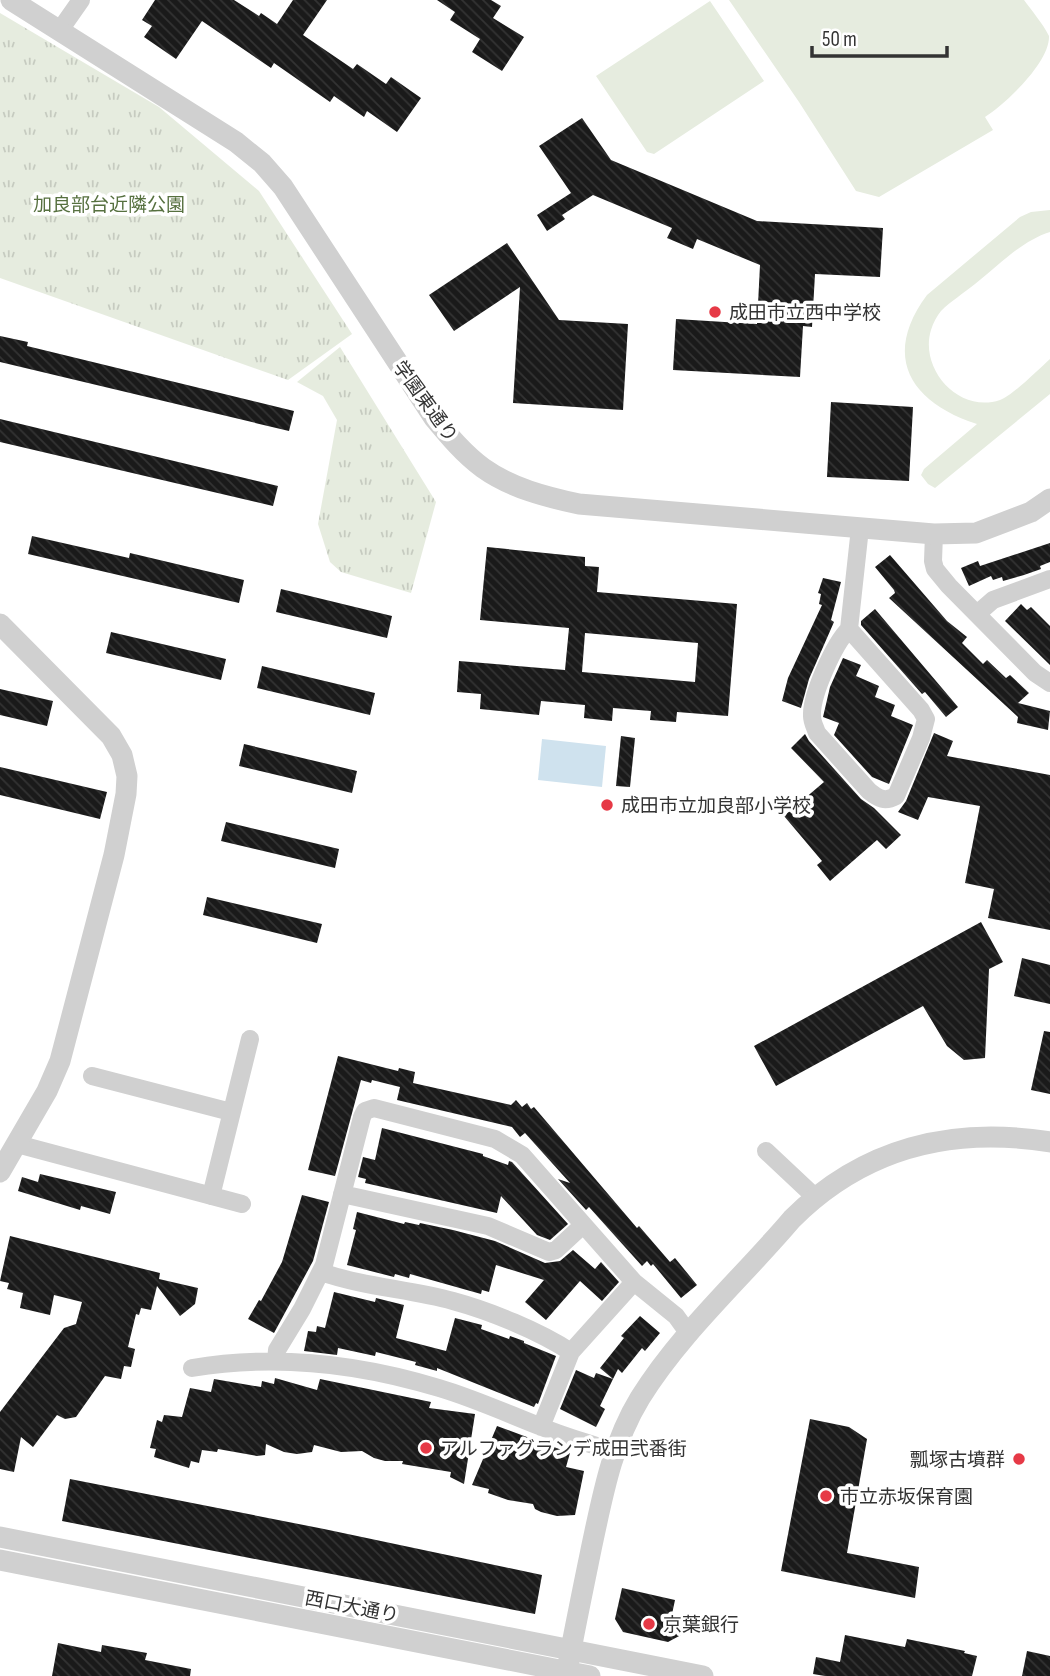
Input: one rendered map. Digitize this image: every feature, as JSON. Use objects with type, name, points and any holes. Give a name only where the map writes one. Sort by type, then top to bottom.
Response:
[{"type":"street","name":"学園東通り","points":[[11,0],[236,142],[262,163],[284,187],[434,418],[463,451],[485,469],[512,484],[546,497],[579,504],[934,534],[976,533],[1031,512],[1050,499]]},
{"type":"street","points":[[60,30],[81,0]]},
{"type":"street","points":[[849,629],[926,719],[922,738],[896,796],[890,799],[879,799],[869,792],[817,733],[813,722],[813,702],[836,644],[849,629],[860,528]]},
{"type":"street","points":[[934,534],[935,569],[1035,673],[1050,683]]},
{"type":"street","points":[[977,614],[993,600],[1050,579]]},
{"type":"street","points":[[0,624],[111,736],[122,755],[127,776],[114,855],[60,1060],[47,1091],[0,1172]]},
{"type":"street","points":[[211,1196],[250,1039]]},
{"type":"street","points":[[92,1076],[231,1112]]},
{"type":"street","points":[[276,1360],[277,1350],[321,1272],[362,1116],[365,1111],[374,1108],[495,1139],[522,1155],[634,1282],[676,1316],[689,1334]]},
{"type":"street","points":[[567,1673],[607,1476],[614,1452],[640,1399],[689,1334],[792,1219],[816,1197],[863,1165],[906,1148],[955,1139],[989,1137],[1050,1142]]},
{"type":"street","points":[[17,1144],[242,1204]]},
{"type":"street","points":[[766,1151],[816,1197]]},
{"type":"street","points":[[342,1195],[488,1226],[549,1252],[556,1250],[583,1225]]},
{"type":"street","points":[[321,1272],[374,1287],[452,1301],[557,1343],[571,1352]]},
{"type":"street","points":[[541,1427],[571,1352],[634,1282]]},
{"type":"street","points":[[192,1367],[276,1360],[353,1369],[420,1383],[614,1452]]},
{"type":"street","name":"西口大通り","points":[[0,1537],[703,1676]]},
{"type":"street","name":"西口大通り","points":[[0,1560],[590,1676]]},
{"type":"green space","points":[[729,0],[1024,0],[1049,36],[1047,47],[1034,70],[1014,93],[985,117],[993,130],[879,197],[856,191]]},
{"type":"green space","points":[[710,1],[764,81],[654,154],[647,152],[596,76]]},
{"type":"green space","name":"加良部台近隣公園","points":[[0,13],[159,107],[259,191],[352,334],[288,380],[0,278]]},
{"type":"green space","points":[[1050,210],[1050,232],[1020,248],[945,307],[933,325],[929,345],[937,373],[957,394],[970,400],[985,403],[1005,398],[1050,359],[1050,394],[935,488],[921,475],[924,469],[977,424],[935,404],[920,390],[910,375],[905,358],[906,338],[913,317],[927,295],[1020,217],[1031,212]]},
{"type":"green space","points":[[340,347],[436,502],[411,593],[341,572],[330,562],[318,524],[337,420],[323,396],[297,382]]},
{"type":"water","points":[[542,739],[606,746],[602,787],[538,780]]},
{"type":"building","points":[[155,0],[234,0],[277,24],[293,0],[327,0],[303,35],[353,69],[357,64],[386,84],[391,77],[421,98],[397,132],[367,111],[364,117],[334,96],[330,102],[274,63],[271,68],[202,21],[176,59],[144,37],[152,26],[142,20]]},
{"type":"building","points":[[437,0],[491,0],[501,6],[493,18],[524,37],[502,71],[472,52],[480,39],[450,20],[455,12]]},
{"type":"building","points":[[582,118],[611,160],[757,221],[883,228],[880,277],[815,274],[812,327],[803,326],[800,377],[673,370],[676,319],[757,324],[760,265],[697,239],[693,249],[667,238],[672,228],[593,195],[562,215],[565,219],[547,231],[537,215],[571,193],[539,146]]},
{"type":"building","points":[[507,243],[559,320],[628,324],[623,410],[513,403],[520,287],[454,331],[429,295]]},
{"type":"building","points":[[0,336],[28,342],[27,346],[294,411],[289,431],[0,362]]},
{"type":"building","points":[[831,402],[913,407],[909,481],[827,477]]},
{"type":"building","points":[[0,419],[278,486],[273,506],[0,442]]},
{"type":"building","points":[[32,536],[129,558],[130,553],[244,580],[239,603],[28,554]]},
{"type":"building","points":[[1050,543],[1050,562],[1040,566],[1041,569],[1003,581],[1002,577],[993,580],[991,576],[969,586],[961,568],[978,561],[980,566]]},
{"type":"building","points":[[487,547],[585,557],[585,566],[599,567],[597,592],[737,604],[728,716],[677,712],[676,722],[650,720],[651,711],[613,708],[612,721],[584,718],[585,705],[541,701],[539,715],[480,709],[481,694],[457,692],[459,661],[565,670],[569,628],[480,620]],"holes":[[[585,633],[698,643],[695,682],[582,672]]]},
{"type":"building","points":[[890,555],[947,621],[967,637],[962,643],[983,664],[987,660],[1006,678],[1010,675],[1029,693],[1018,703],[1050,711],[1048,730],[1017,723],[1018,717],[889,598],[895,593],[894,590],[875,567]]},
{"type":"building","points":[[823,578],[841,582],[831,620],[834,622],[809,679],[801,708],[782,701],[788,678],[822,605],[819,604],[821,594],[818,593]]},
{"type":"building","points":[[281,589],[392,616],[387,638],[276,612]]},
{"type":"building","points":[[1021,604],[1027,610],[1031,607],[1050,626],[1050,665],[1005,621]]},
{"type":"building","points":[[875,609],[958,707],[946,717],[861,625],[861,621]]},
{"type":"building","points":[[111,632],[226,659],[221,680],[106,653]]},
{"type":"building","points":[[843,658],[861,665],[856,676],[879,686],[875,697],[895,705],[891,716],[913,725],[889,784],[872,777],[834,735],[839,723],[823,717],[830,687]]},
{"type":"building","points":[[262,666],[375,693],[370,715],[257,688]]},
{"type":"building","points":[[0,689],[53,701],[47,726],[0,715]]},
{"type":"building","points":[[934,733],[953,741],[947,756],[1050,775],[1050,930],[988,918],[994,889],[965,883],[980,806],[928,797],[918,820],[898,812],[906,801]]},
{"type":"building","points":[[805,734],[861,799],[901,835],[886,849],[877,840],[830,881],[817,865],[822,861],[784,816],[824,782],[791,748]]},
{"type":"building","points":[[621,736],[635,738],[630,787],[616,786]]},
{"type":"building","points":[[244,744],[357,771],[352,793],[239,766]]},
{"type":"building","points":[[0,767],[107,792],[100,819],[0,795]]},
{"type":"building","points":[[226,822],[339,849],[335,868],[221,841]]},
{"type":"building","points":[[207,897],[322,924],[317,943],[203,915]]},
{"type":"building","points":[[981,922],[1003,962],[989,969],[985,1058],[964,1060],[947,1046],[923,1006],[776,1086],[754,1046]]},
{"type":"building","points":[[1022,958],[1050,965],[1050,1004],[1014,996]]},
{"type":"building","points":[[1044,1031],[1050,1032],[1050,1094],[1031,1090]]},
{"type":"building","points":[[338,1056],[398,1071],[399,1068],[415,1072],[413,1083],[511,1105],[516,1100],[522,1107],[527,1103],[531,1109],[534,1107],[637,1228],[639,1226],[670,1262],[675,1258],[697,1285],[681,1298],[653,1264],[651,1266],[647,1261],[642,1266],[589,1207],[586,1210],[558,1179],[570,1183],[525,1133],[520,1137],[512,1127],[397,1100],[400,1087],[361,1080],[335,1176],[308,1170]]},
{"type":"building","points":[[382,1128],[483,1154],[508,1165],[509,1161],[512,1162],[568,1224],[550,1240],[537,1235],[501,1196],[497,1213],[365,1183],[366,1179],[358,1177],[363,1157],[375,1160]]},
{"type":"building","points":[[40,1174],[116,1192],[110,1214],[81,1206],[80,1210],[18,1191],[22,1177],[38,1182]]},
{"type":"building","points":[[302,1195],[329,1202],[313,1261],[274,1333],[248,1319],[282,1262]]},
{"type":"building","points":[[357,1212],[404,1224],[420,1223],[495,1241],[545,1263],[560,1261],[573,1250],[595,1269],[601,1262],[619,1282],[602,1301],[580,1281],[546,1320],[525,1302],[544,1280],[496,1265],[489,1292],[482,1290],[481,1294],[410,1274],[409,1278],[395,1274],[394,1277],[347,1265],[356,1230],[353,1229]]},
{"type":"building","points":[[10,1236],[160,1273],[159,1279],[198,1288],[195,1304],[180,1316],[157,1286],[151,1310],[141,1308],[139,1315],[136,1314],[128,1347],[135,1349],[131,1367],[124,1366],[121,1379],[105,1376],[76,1417],[65,1419],[57,1415],[33,1447],[21,1437],[14,1472],[0,1469],[0,1412],[64,1328],[76,1324],[82,1302],[54,1295],[50,1315],[20,1308],[23,1293],[7,1289],[9,1283],[0,1281]]},
{"type":"building","points":[[334,1292],[375,1302],[376,1298],[404,1305],[396,1338],[446,1351],[455,1318],[482,1325],[481,1329],[509,1339],[510,1336],[524,1341],[556,1356],[538,1404],[534,1407],[437,1368],[437,1371],[415,1365],[416,1362],[376,1352],[375,1356],[338,1348],[337,1355],[304,1351],[308,1331],[316,1332],[317,1326],[325,1328]]},
{"type":"building","points":[[640,1316],[660,1333],[645,1351],[642,1348],[622,1373],[618,1369],[613,1379],[600,1368],[624,1338],[621,1336]]},
{"type":"building","points":[[576,1370],[594,1378],[596,1373],[613,1379],[600,1406],[605,1409],[596,1427],[560,1409]]},
{"type":"building","name":"アルファグランデ成田弐番街","points":[[275,1378],[317,1390],[320,1379],[431,1402],[429,1408],[475,1414],[464,1484],[450,1477],[451,1472],[402,1464],[403,1461],[385,1461],[362,1451],[341,1452],[314,1445],[312,1452],[297,1454],[266,1444],[265,1455],[257,1456],[218,1449],[217,1452],[202,1450],[199,1463],[191,1461],[189,1468],[154,1457],[156,1449],[150,1448],[157,1420],[162,1422],[164,1415],[182,1417],[190,1388],[211,1392],[214,1379],[261,1387],[262,1381],[274,1384]]},
{"type":"building","name":"市立赤坂保育園","points":[[810,1419],[849,1427],[867,1439],[847,1553],[919,1567],[915,1598],[781,1571]]},
{"type":"building","points":[[497,1426],[570,1453],[566,1467],[584,1471],[575,1515],[557,1516],[541,1512],[535,1509],[533,1504],[508,1500],[488,1493],[489,1489],[472,1485]]},
{"type":"building","points":[[70,1479],[542,1575],[535,1614],[62,1521]]},
{"type":"building","points":[[622,1588],[675,1600],[671,1619],[684,1622],[681,1635],[668,1642],[623,1632],[615,1619]]},
{"type":"building","points":[[845,1635],[905,1647],[907,1639],[977,1656],[972,1676],[813,1674],[816,1657],[840,1662]]},
{"type":"building","points":[[58,1643],[101,1652],[102,1645],[147,1653],[145,1660],[191,1669],[190,1676],[52,1676]]},
{"type":"building","points":[[1027,1651],[1050,1656],[1050,1676],[1022,1676]]},
{"type":"place","name":"成田市立西中学校","points":[[715,312]]},
{"type":"place","name":"成田市立加良部小学校","points":[[607,805]]},
{"type":"place","name":"アルファグランデ成田弐番街","points":[[426,1448]]},
{"type":"place","name":"瓢塚古墳群","points":[[1019,1459]]},
{"type":"place","name":"市立赤坂保育園","points":[[826,1496]]},
{"type":"place","name":"京葉銀行","points":[[649,1624]]}]
